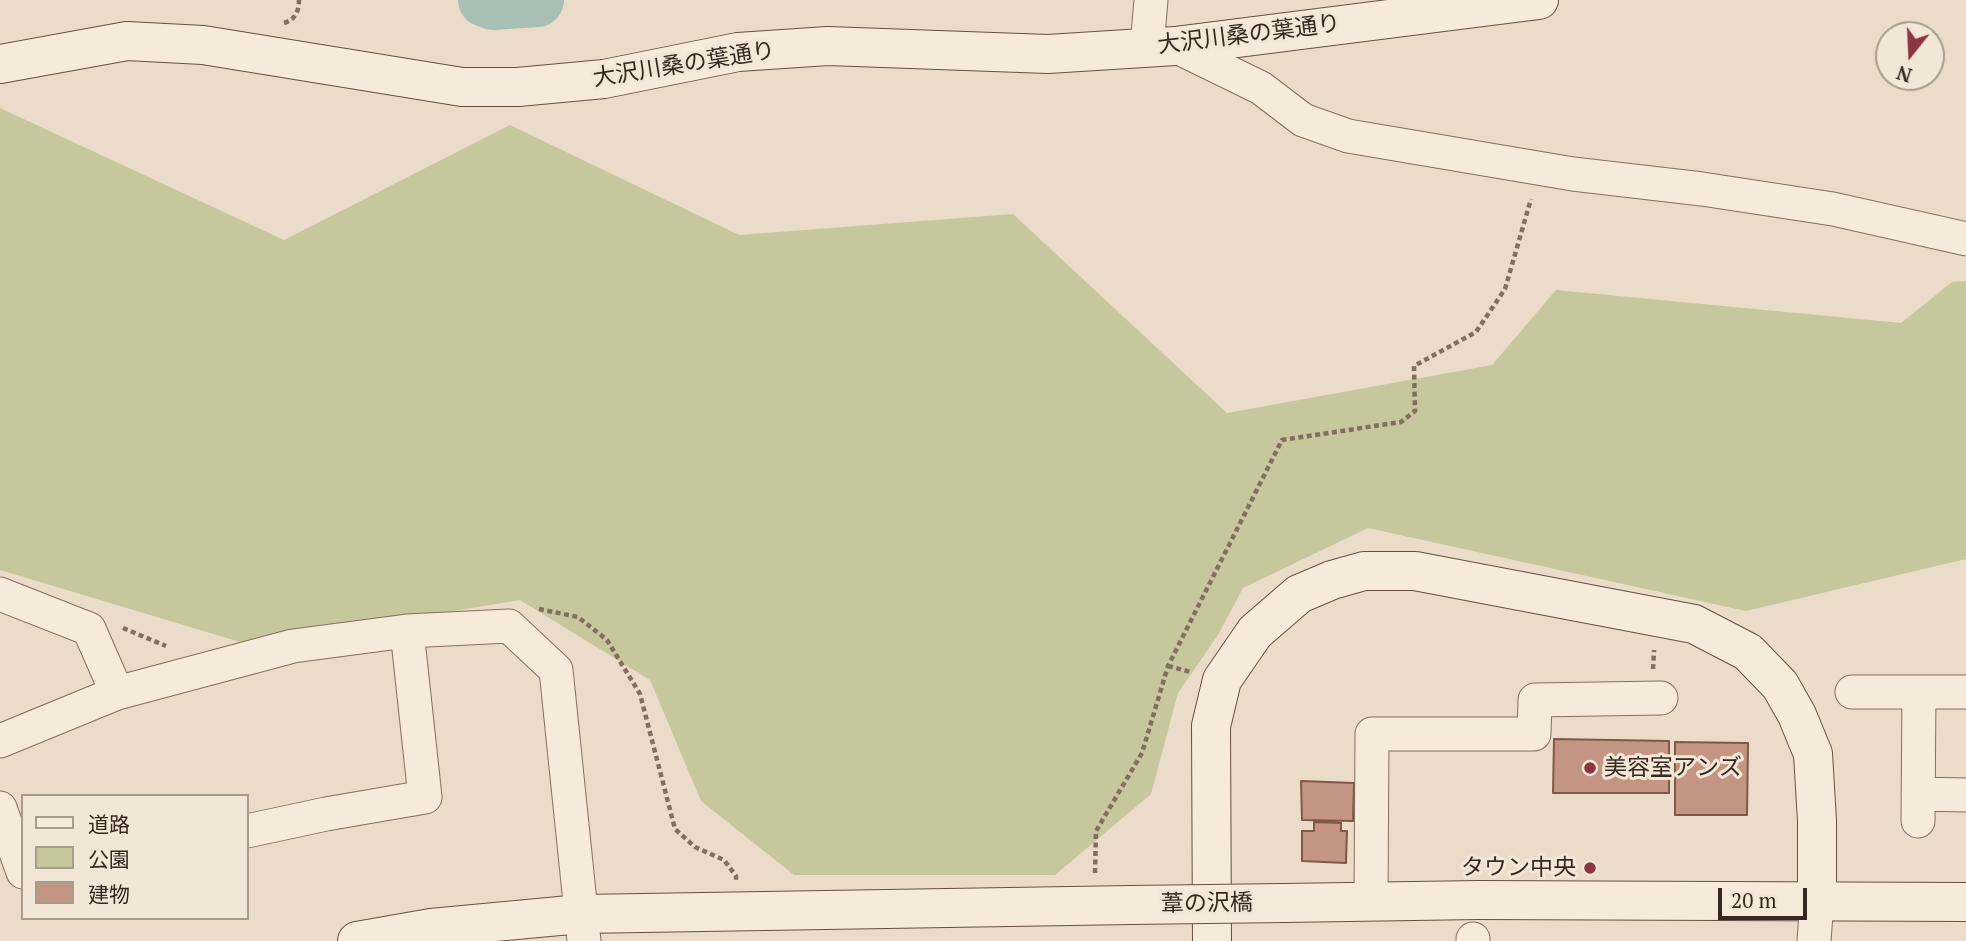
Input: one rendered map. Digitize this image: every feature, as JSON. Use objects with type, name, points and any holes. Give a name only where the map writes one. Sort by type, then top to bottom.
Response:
[{"type":"street","points":[[1151,0],[1161,46],[1261,88],[1303,120],[1348,136],[1540,168],[1833,209],[1966,239]]},
{"type":"street","name":"大沢川桑の葉通り","points":[[0,64],[127,41],[203,45],[462,87],[518,87],[604,79],[738,52],[828,46],[1048,54],[1161,46],[1539,0]]},
{"type":"street","points":[[1212,941],[1211,726],[1222,680],[1255,632],[1299,594],[1332,580],[1364,571],[1415,571],[1694,624],[1748,652],[1780,685],[1797,715],[1813,754],[1817,821],[1814,941]]},
{"type":"street","points":[[0,594],[89,629],[117,693]]},
{"type":"street","points":[[0,741],[117,693],[293,646],[407,631],[509,626],[556,670],[582,928]]},
{"type":"street","points":[[248,831],[425,797],[407,631]]},
{"type":"street","points":[[1852,692],[1966,692]]},
{"type":"street","points":[[1919,692],[1918,807],[1966,795]]},
{"type":"street","points":[[1371,902],[1372,734],[1534,734],[1535,700],[1661,698]]},
{"type":"street","points":[[0,808],[21,866]]},
{"type":"street","name":"葦の沢橋","points":[[357,941],[431,928],[582,928],[1131,905],[1817,900],[1966,902]]},
{"type":"path","points":[[1095,878],[1096,831],[1142,753],[1168,666],[1282,440],[1401,422],[1415,411],[1414,366],[1476,332],[1505,289],[1540,168]]},
{"type":"path","points":[[1168,666],[1204,675]]},
{"type":"green space","points":[[0,108],[284,240],[510,125],[739,235],[1013,214],[1227,413],[1492,365],[1556,290],[1901,323],[1952,282],[1966,281],[1966,559],[1746,611],[1368,528],[1243,588],[1218,635],[1178,693],[1151,794],[1055,875],[794,875],[701,801],[650,680],[520,600],[250,645],[0,570]]},
{"type":"building","points":[[1554,739],[1669,741],[1669,793],[1553,793]]},
{"type":"building","points":[[1675,742],[1748,743],[1747,815],[1675,815]]},
{"type":"building","points":[[1301,781],[1354,783],[1353,821],[1302,820]]},
{"type":"building","points":[[1314,822],[1341,823],[1341,831],[1347,831],[1346,863],[1302,861],[1302,831],[1314,831]]},
{"type":"waterway","points":[[485,0],[493,3],[537,0]]},
{"type":"place","name":"美容室アンズ","points":[[1590,768]]},
{"type":"place","name":"タウン中央","points":[[1590,868]]}]
